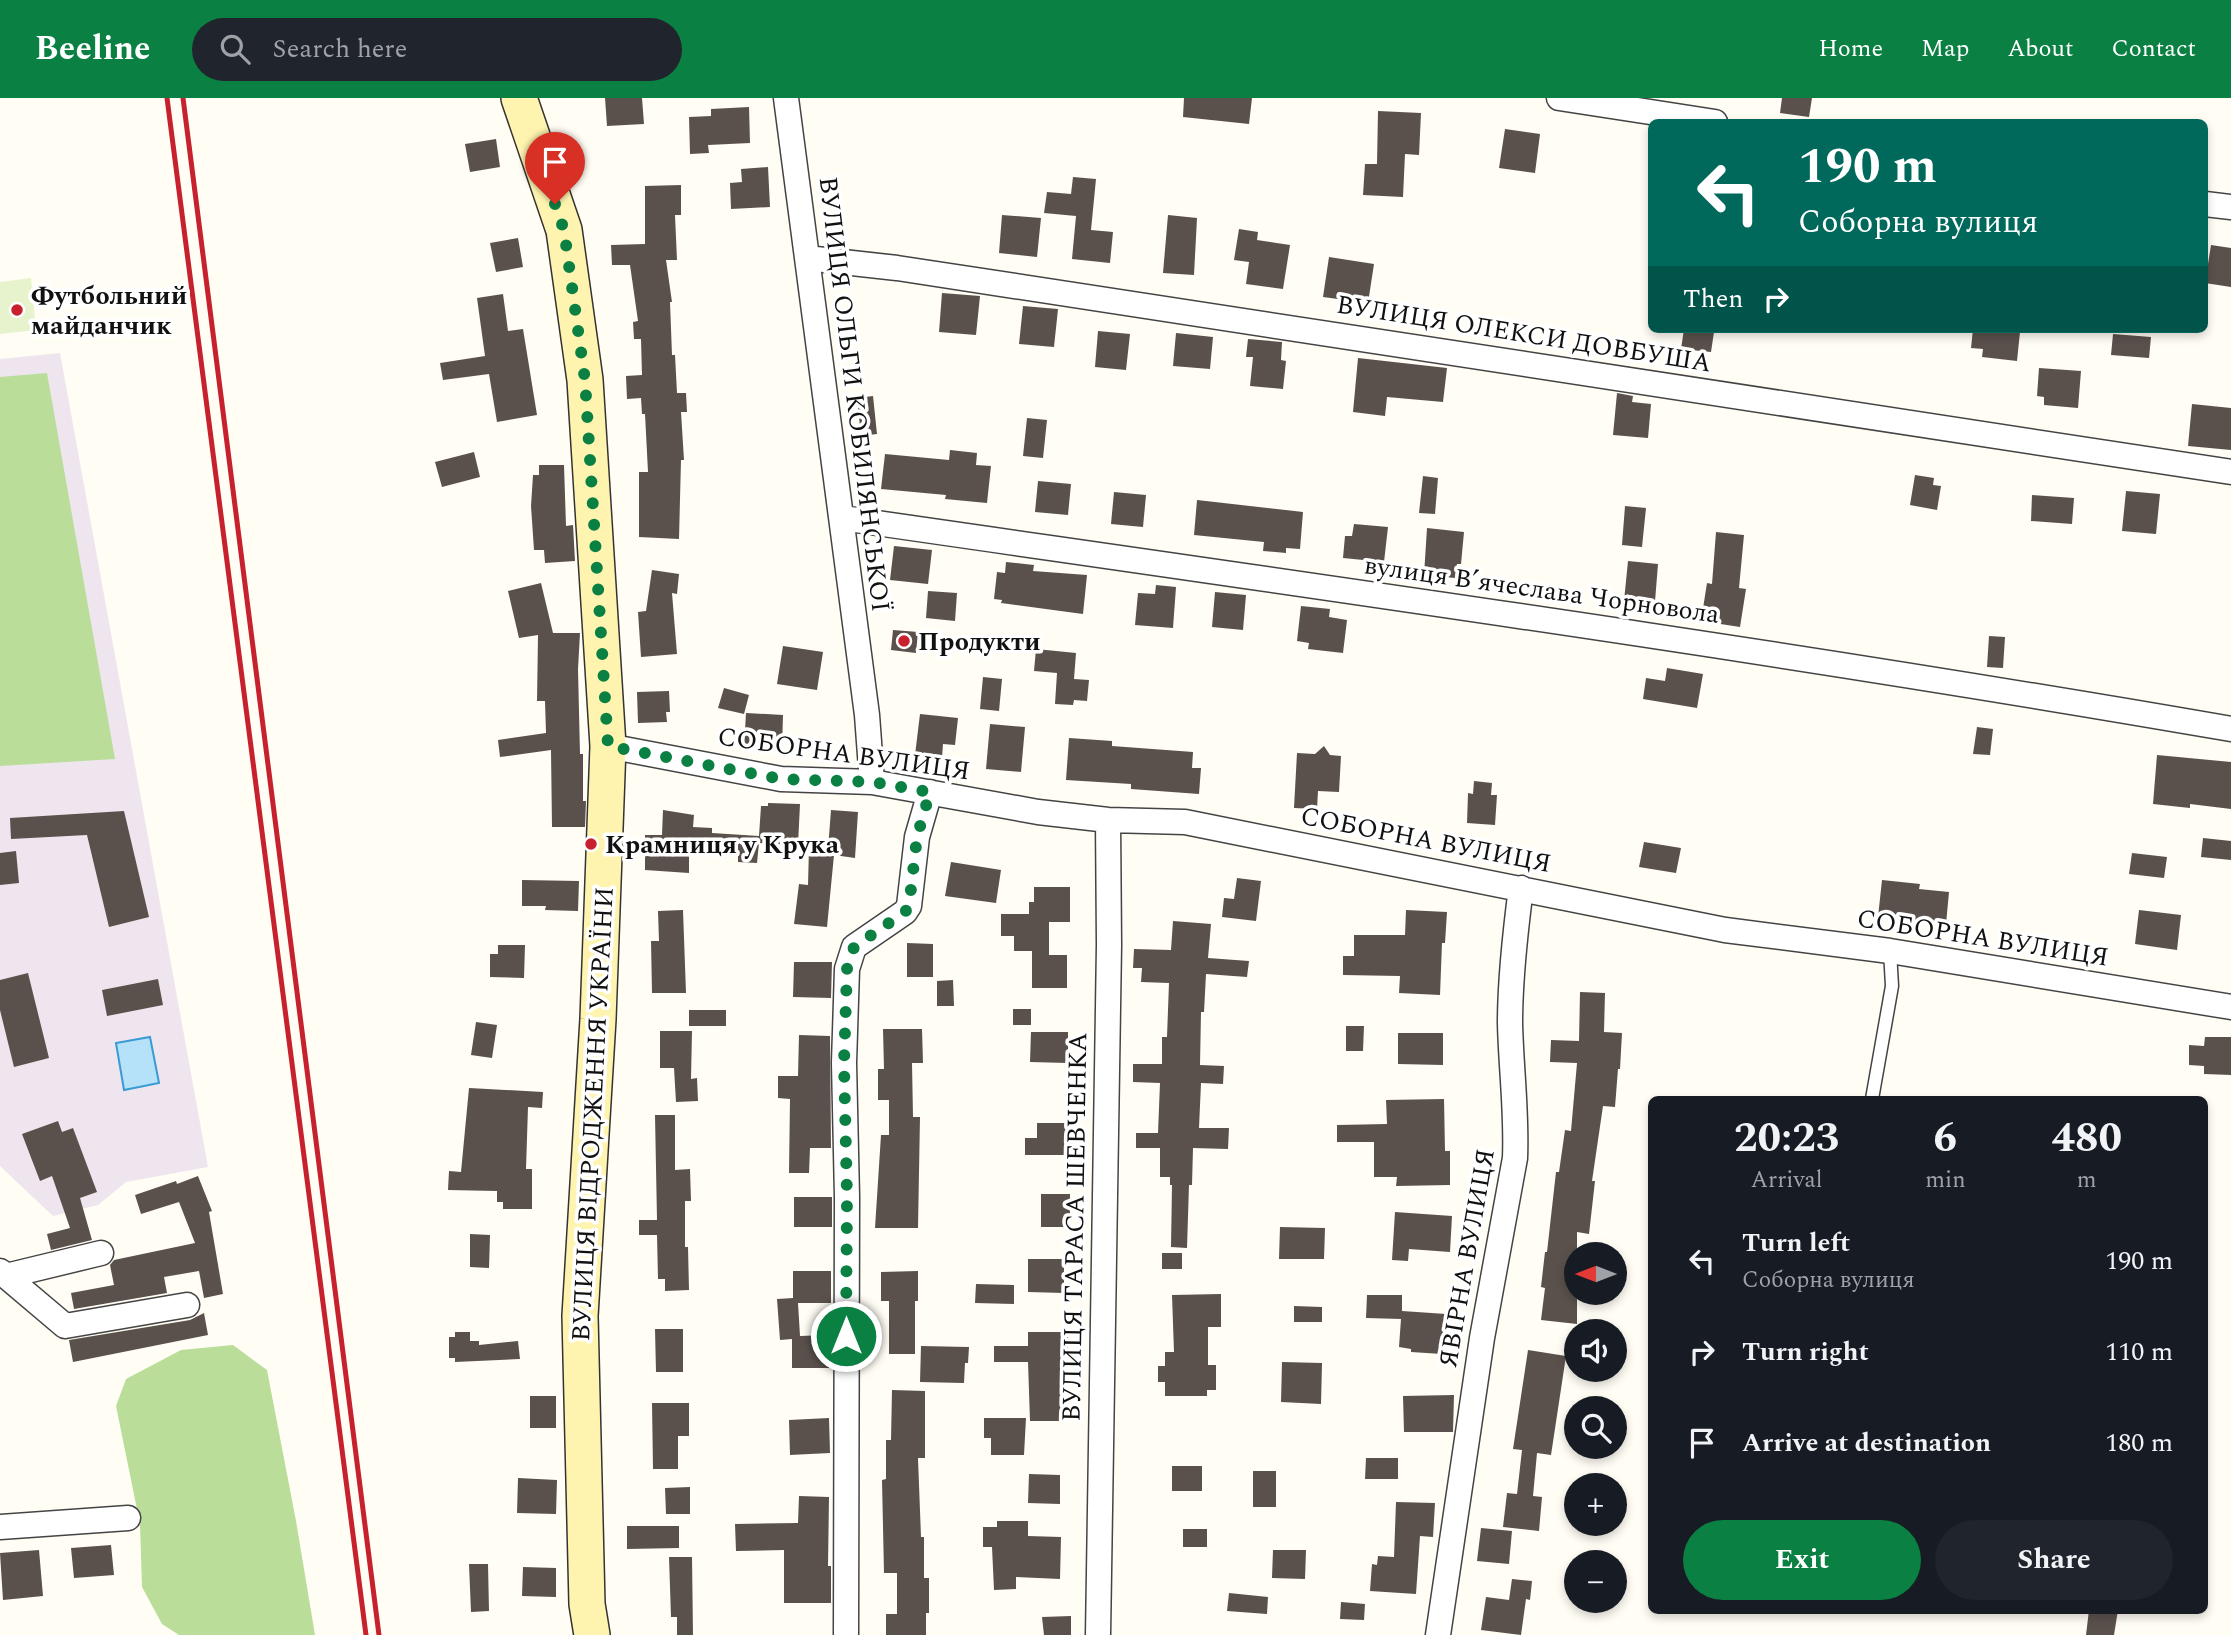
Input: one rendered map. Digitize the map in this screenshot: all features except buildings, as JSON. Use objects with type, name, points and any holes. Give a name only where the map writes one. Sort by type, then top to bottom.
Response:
[{"type":"street","name":"ВУЛИЦЯ ВІДРОДЖЕННЯ УКРАЇНИ","points":[[519,98],[564,230],[583,366],[608,746],[598,1019],[580,1317],[587,1604],[592,1635]]},
{"type":"street","name":"ВУЛИЦЯ ОЛЬГИ КОБИЛЯНСЬКОЇ","points":[[786,98],[867,715],[872,782]]},
{"type":"street","points":[[1559,98],[1696,119]]},
{"type":"street","points":[[2208,204],[2231,207]]},
{"type":"street","name":"ВУЛИЦЯ ОЛЕКСИ ДОВБУША","points":[[807,258],[887,266],[2231,472]]},
{"type":"street","name":"вулиця Вʼячеслава Чорновола","points":[[842,518],[1529,617],[2022,693],[2231,729]]},
{"type":"street","name":"СОБОРНА ВУЛИЦЯ","points":[[608,746],[781,779],[872,782],[1038,811],[1108,820],[1185,822],[1725,930],[1890,951],[2231,1007]]},
{"type":"street","points":[[846,1635],[847,1197],[844,1063],[847,969],[854,947],[905,912],[909,906],[917,837],[930,792]]},
{"type":"street","name":"ВУЛИЦЯ ТАРАСА ШЕВЧЕНКА","points":[[1098,1635],[1109,945],[1108,820]]},
{"type":"street","name":"ЯВІРНА ВУЛИЦЯ","points":[[1438,1635],[1480,1352],[1516,1158],[1510,1022],[1511,964],[1521,888]]},
{"type":"street","points":[[3,1274],[101,1253]]},
{"type":"street","points":[[3,1274],[65,1326],[187,1305]]},
{"type":"street","points":[[0,1527],[128,1518]]},
{"type":"lane","points":[[1873,1096],[1892,986],[1890,951]]},
{"type":"shaded area","points":[[60,353],[208,1167],[126,1182],[98,1205],[53,1216],[0,1166],[0,359]]},
{"type":"green space","name":"Футбольний майданчик","points":[[31,278],[36,330],[0,334],[0,282]]},
{"type":"green space","points":[[47,373],[115,759],[0,766],[0,377]]},
{"type":"green space","points":[[233,1345],[267,1370],[315,1635],[179,1635],[162,1624],[142,1587],[140,1524],[116,1406],[126,1379],[181,1350]]},
{"type":"water","points":[[150,1037],[159,1083],[124,1090],[116,1043]]},
{"type":"railway","points":[[167,98],[366,1635]]},
{"type":"railway","points":[[183,98],[379,1635]]},
{"type":"place","name":"Футбольний майданчик","points":[[17,310]]},
{"type":"place","name":"Продукти","points":[[904,641]]},
{"type":"place","name":"Крамниця у Крука","points":[[591,844]]},
{"type":"route","points":[[555,204],[564,230],[585,380],[608,746],[781,779],[872,782],[930,792],[917,837],[909,906],[905,912],[854,947],[849,956],[844,1063],[846,1336]]}]
